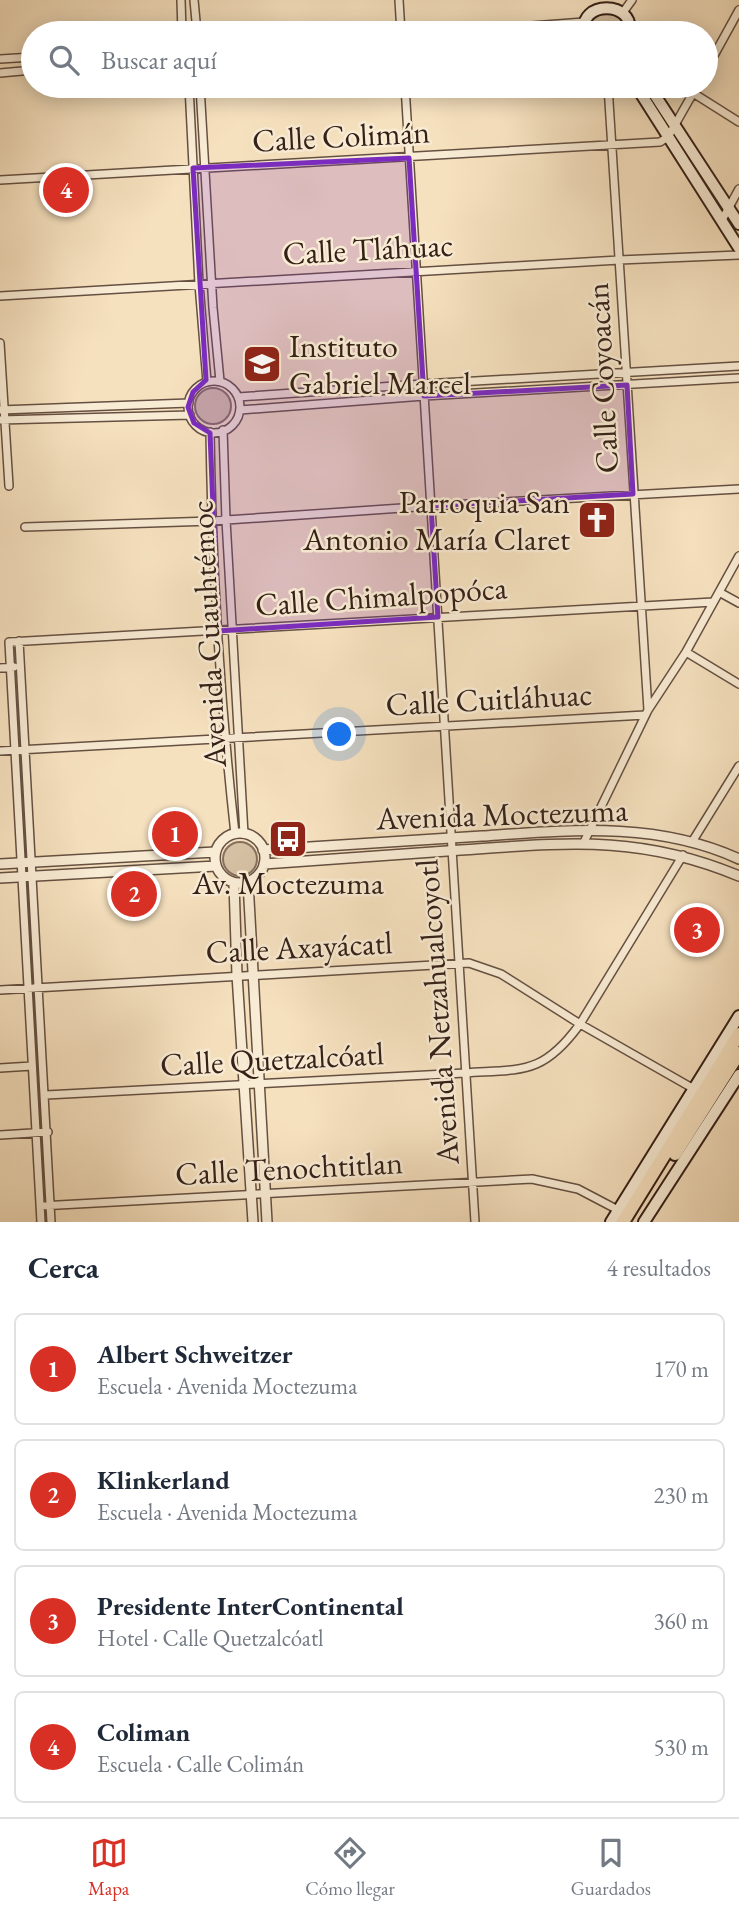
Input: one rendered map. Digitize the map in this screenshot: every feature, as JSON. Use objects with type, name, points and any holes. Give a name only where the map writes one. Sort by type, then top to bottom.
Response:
[{"type":"main road","points":[[587,21],[595,3],[617,5],[629,21]]},
{"type":"main road","points":[[644,98],[739,248]]},
{"type":"main road","points":[[657,98],[739,224]]},
{"type":"main road","points":[[620,1216],[739,1016]]},
{"type":"main road","points":[[611,1222],[620,1216],[739,1034]]},
{"type":"main road","points":[[631,1222],[739,1053]]},
{"type":"main road","points":[[644,1222],[739,1075]]},
{"type":"street","points":[[181,0],[182,21]]},
{"type":"street","points":[[194,0],[197,21]]},
{"type":"street","points":[[399,0],[400,21]]},
{"type":"street","points":[[624,11],[632,0]]},
{"type":"street","points":[[718,48],[739,9]]},
{"type":"street","points":[[0,59],[21,58]]},
{"type":"street","points":[[0,73],[21,71]]},
{"type":"street","points":[[190,98],[206,382]]},
{"type":"street","points":[[201,98],[220,382]]},
{"type":"street","name":"Avenida Netzahualcoyotl","points":[[406,98],[475,1222]]},
{"type":"street","name":"Calle Coyoacán","points":[[609,98],[646,712]]},
{"type":"street","points":[[668,137],[690,98]]},
{"type":"street","points":[[707,98],[739,122]]},
{"type":"street","name":"Calle Colimán","points":[[0,180],[660,142],[668,137]]},
{"type":"street","points":[[722,220],[739,189]]},
{"type":"street","name":"Calle Tláhuac","points":[[0,296],[739,255]]},
{"type":"street","points":[[0,343],[2,410],[9,486]]},
{"type":"street","points":[[238,397],[739,366]]},
{"type":"street","points":[[240,410],[424,396],[739,378]]},
{"type":"street","points":[[206,382],[220,382],[229,386],[238,397],[240,410],[234,422],[223,430],[210,432],[197,426],[190,415],[189,403],[197,388],[206,382]]},
{"type":"street","points":[[2,410],[189,403]]},
{"type":"street","points":[[3,420],[190,415]]},
{"type":"street","name":"Avenida Cuauhtémoc","points":[[223,430],[240,834]]},
{"type":"street","name":"Avenida Cuauhtémoc","points":[[210,432],[212,521],[225,737],[240,834]]},
{"type":"street","points":[[25,527],[212,521],[739,489]]},
{"type":"street","points":[[584,842],[646,712],[685,652],[739,556]]},
{"type":"street","points":[[719,592],[739,603]]},
{"type":"street","name":"Calle Chimalpopóca","points":[[11,667],[9,642],[19,641],[713,601]]},
{"type":"street","points":[[19,641],[51,1222]]},
{"type":"street","points":[[685,652],[739,684]]},
{"type":"street","points":[[11,667],[41,1222]]},
{"type":"street","points":[[0,668],[21,667]]},
{"type":"street","name":"Calle Cuitláhuac","points":[[0,751],[646,712]]},
{"type":"street","points":[[692,842],[739,766]]},
{"type":"street","name":"Avenida Moctezuma","points":[[263,850],[590,829],[633,831],[692,842],[739,859]]},
{"type":"street","points":[[240,834],[255,838],[263,850],[264,864],[257,877],[248,882],[234,883],[223,877],[215,866],[215,852],[223,840],[240,834]]},
{"type":"street","name":"Avenida Moctezuma","points":[[264,864],[584,842],[632,846],[684,855],[739,876]]},
{"type":"street","points":[[0,864],[215,852]]},
{"type":"street","name":"Calle Quetzalcóatl","points":[[46,1095],[465,1073],[521,1068],[541,1063],[565,1044],[580,1024],[684,855]]},
{"type":"street","points":[[0,878],[215,866]]},
{"type":"street","points":[[248,882],[267,1222]]},
{"type":"street","points":[[234,883],[237,975],[253,1222]]},
{"type":"street","name":"Calle Axayácatl","points":[[0,990],[459,963],[479,965],[501,974],[580,1024],[694,1088]]},
{"type":"street","points":[[0,1068],[32,1066]]},
{"type":"street","points":[[0,1135],[48,1132]]},
{"type":"street","name":"Calle Tenochtitlan","points":[[40,1206],[532,1179],[578,1189],[620,1216]]},
{"type":"highlighted area","points":[[409,158],[424,396],[627,385],[633,494],[431,506],[438,617],[218,631],[210,433],[194,423],[188,407],[193,392],[206,380],[193,168]]},
{"type":"shaded area","points":[[612,9],[624,21],[592,21],[593,17]]},
{"type":"shaded area","points":[[213,388],[226,393],[231,406],[226,419],[213,424],[200,419],[195,406],[200,393]]},
{"type":"shaded area","points":[[240,842],[252,847],[257,859],[252,871],[240,876],[228,871],[223,859],[228,847]]},
{"type":"place","name":"Coliman","points":[[66,190]]},
{"type":"place","name":"Instituto Gabriel Marcel","points":[[262,364]]},
{"type":"place","name":"Parroquia San Antonio María Claret","points":[[597,520]]},
{"type":"place","name":"Albert Schweitzer","points":[[175,834]]},
{"type":"place","name":"Av. Moctezuma","points":[[288,839]]},
{"type":"place","name":"Klinkerland","points":[[134,894]]},
{"type":"place","name":"Presidente InterContinental","points":[[697,930]]}]
